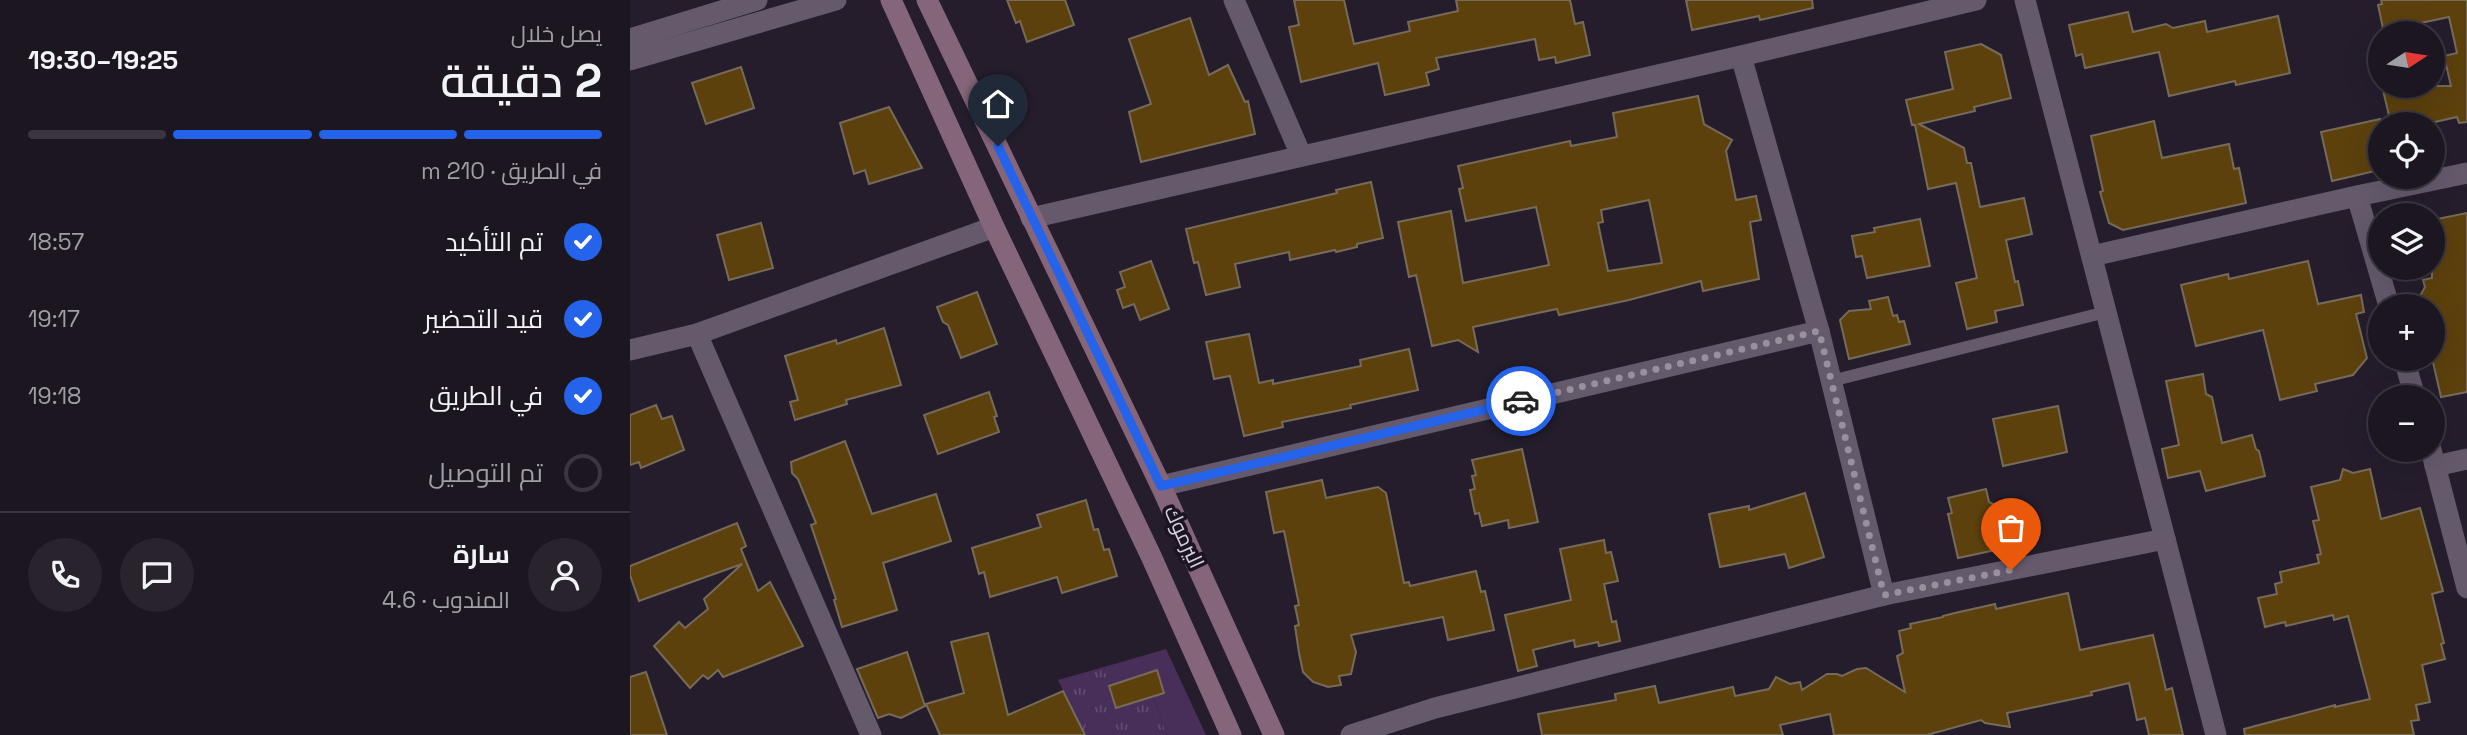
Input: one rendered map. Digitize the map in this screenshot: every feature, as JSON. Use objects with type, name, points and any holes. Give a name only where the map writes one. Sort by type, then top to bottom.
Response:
[{"type":"street","points":[[630,39],[757,0]]},
{"type":"street","points":[[630,60],[836,0]]},
{"type":"street","points":[[891,0],[994,227],[1152,556],[1231,735]]},
{"type":"street","name":"اليرموك","points":[[927,0],[1161,486],[1275,735]]},
{"type":"street","points":[[1234,0],[1301,155]]},
{"type":"street","points":[[1031,218],[1976,0]]},
{"type":"street","points":[[2025,0],[2216,735]]},
{"type":"street","points":[[1741,56],[1819,331],[1884,595]]},
{"type":"street","points":[[2092,256],[2467,173]]},
{"type":"street","points":[[2357,196],[2386,294]]},
{"type":"street","points":[[630,350],[697,334],[994,227]]},
{"type":"street","points":[[1161,486],[1819,331]]},
{"type":"street","points":[[697,334],[872,735]]},
{"type":"street","points":[[2445,458],[2467,459]]},
{"type":"street","points":[[2434,462],[2467,588]]},
{"type":"street","points":[[1351,735],[1435,708],[1884,595],[2165,540]]},
{"type":"lane","points":[[1831,381],[2106,312]]},
{"type":"green space","points":[[1166,649],[1206,735],[1167,735],[1153,696],[1164,692],[1157,670],[1109,686],[1104,667]]},
{"type":"green space","points":[[1104,667],[1116,708],[1153,696],[1167,735],[1085,735],[1058,680]]},
{"type":"building","points":[[1007,0],[1065,0],[1074,25],[1027,42],[1020,21],[1016,23]]},
{"type":"building","points":[[1294,0],[1344,0],[1354,44],[1410,31],[1408,22],[1458,11],[1456,0],[1570,0],[1575,24],[1583,22],[1590,55],[1556,63],[1555,57],[1539,60],[1535,39],[1436,58],[1439,69],[1426,73],[1429,85],[1385,95],[1378,63],[1301,82],[1289,27],[1299,25]]},
{"type":"building","points":[[1686,0],[1812,0],[1813,8],[1760,20],[1759,16],[1692,30]]},
{"type":"building","points":[[2381,0],[2467,0],[2467,122],[2459,123],[2457,117],[2445,120],[2445,112],[2388,112],[2385,98],[2445,98],[2445,86],[2451,86],[2445,56],[2457,53],[2449,17],[2430,21],[2381,21],[2378,5],[2382,4]]},
{"type":"building","points":[[2128,12],[2133,32],[2166,24],[2173,28],[2205,21],[2207,32],[2278,16],[2290,73],[2236,85],[2235,81],[2169,96],[2159,52],[2085,68],[2082,54],[2076,56],[2069,25]]},
{"type":"building","points":[[1190,18],[1209,75],[1228,65],[1245,102],[1248,101],[1255,134],[1141,162],[1129,112],[1151,104],[1129,39]]},
{"type":"building","points":[[1981,44],[2001,55],[2011,98],[1974,107],[1975,111],[1919,124],[1964,148],[1967,163],[1971,163],[1980,207],[2024,198],[2032,234],[2006,240],[2023,305],[1995,311],[1997,322],[1967,329],[1956,283],[1977,278],[1956,183],[1928,189],[1915,125],[1912,125],[1906,100],[1953,89],[1945,52]]},
{"type":"building","points":[[741,67],[754,108],[706,124],[692,83]]},
{"type":"building","points":[[1698,96],[1704,124],[1732,140],[1726,151],[1736,200],[1756,196],[1761,220],[1750,222],[1759,279],[1703,291],[1701,281],[1559,315],[1557,309],[1473,327],[1478,352],[1458,340],[1432,346],[1416,275],[1409,277],[1398,222],[1451,211],[1463,283],[1549,265],[1536,207],[1466,221],[1459,189],[1463,188],[1458,166],[1570,141],[1571,146],[1617,137],[1613,113]],"holes":[[[1649,200],[1662,263],[1608,271],[1598,223],[1603,222],[1601,210]]]},
{"type":"building","points":[[889,107],[922,168],[869,184],[865,170],[854,174],[840,123]]},
{"type":"building","points":[[2154,121],[2162,158],[2229,144],[2234,169],[2239,168],[2246,203],[2123,230],[2109,223],[2100,192],[2103,191],[2091,136]]},
{"type":"building","points":[[2368,122],[2368,173],[2332,181],[2321,132]]},
{"type":"building","points":[[1371,182],[1383,238],[1336,252],[1335,250],[1290,260],[1289,252],[1235,264],[1240,287],[1206,295],[1198,262],[1194,263],[1186,229],[1337,193],[1336,190]]},
{"type":"building","points":[[2467,213],[2467,392],[2445,396],[2445,385],[2438,385],[2435,371],[2445,371],[2445,294],[2421,294],[2425,287],[2423,280],[2445,280],[2445,217]]},
{"type":"building","points":[[1920,219],[1930,266],[1867,278],[1862,256],[1856,257],[1852,236],[1875,232],[1874,228]]},
{"type":"building","points":[[761,223],[773,268],[729,280],[717,235]]},
{"type":"building","points":[[1151,261],[1169,309],[1140,320],[1134,304],[1123,308],[1117,290],[1125,287],[1120,272]]},
{"type":"building","points":[[2308,261],[2318,304],[2361,295],[2364,312],[2356,314],[2367,358],[2353,375],[2315,384],[2317,391],[2280,400],[2263,330],[2196,346],[2181,285],[2228,274],[2229,279]]},
{"type":"building","points":[[977,292],[997,344],[961,358],[948,325],[943,322],[937,307]]},
{"type":"building","points":[[1888,297],[1893,316],[1897,315],[1899,322],[1904,321],[1910,344],[1849,359],[1840,320],[1849,311],[1871,309],[1869,301]]},
{"type":"building","points":[[884,328],[901,385],[846,400],[847,404],[795,420],[790,402],[798,400],[785,356],[836,340],[837,344]]},
{"type":"building","points":[[1249,334],[1259,383],[1273,380],[1273,384],[1361,366],[1360,360],[1409,349],[1418,390],[1350,405],[1351,408],[1282,422],[1283,427],[1244,436],[1230,376],[1214,379],[1206,342]]},
{"type":"building","points":[[2203,374],[2206,394],[2212,397],[2222,443],[2252,435],[2265,476],[2206,491],[2200,471],[2168,478],[2162,449],[2179,445],[2166,381]]},
{"type":"building","points":[[989,392],[999,432],[938,454],[924,415]]},
{"type":"building","points":[[656,405],[662,419],[672,416],[684,450],[641,468],[639,462],[630,465],[630,415]]},
{"type":"building","points":[[2058,406],[2067,452],[2003,466],[1993,419]]},
{"type":"building","points":[[845,441],[872,514],[936,494],[951,541],[883,563],[897,610],[842,627],[834,600],[836,599],[811,525],[816,523],[798,479],[792,473],[791,462]]},
{"type":"building","points":[[1522,449],[1538,522],[1509,528],[1508,520],[1482,526],[1479,513],[1475,514],[1470,490],[1475,489],[1472,476],[1476,475],[1472,460]]},
{"type":"building","points":[[2343,469],[2353,473],[2370,469],[2381,519],[2420,508],[2443,591],[2432,594],[2444,643],[2441,644],[2445,659],[2422,665],[2430,702],[2416,705],[2419,720],[2411,721],[2414,735],[2245,735],[2244,729],[2335,705],[2370,699],[2348,616],[2334,620],[2333,615],[2286,626],[2285,622],[2265,627],[2258,598],[2277,594],[2275,584],[2282,582],[2280,572],[2319,563],[2317,555],[2321,554],[2313,521],[2319,520],[2311,487],[2340,480]]},
{"type":"building","points":[[1322,480],[1326,498],[1378,487],[1386,493],[1404,583],[1409,582],[1410,586],[1476,571],[1481,592],[1485,591],[1494,630],[1448,640],[1443,617],[1351,635],[1356,652],[1351,674],[1339,676],[1341,685],[1328,687],[1313,682],[1303,672],[1299,653],[1295,626],[1299,625],[1295,606],[1299,605],[1284,531],[1274,533],[1266,492]]},
{"type":"building","points":[[1986,489],[1996,519],[1991,521],[1996,539],[1989,541],[1991,551],[1958,558],[1948,514],[1952,513],[1948,498]]},
{"type":"building","points":[[1805,493],[1824,557],[1789,568],[1785,554],[1720,567],[1709,514],[1749,506],[1749,510]]},
{"type":"building","points":[[1086,500],[1094,530],[1098,529],[1104,550],[1109,549],[1117,576],[1062,593],[1057,577],[990,597],[984,572],[979,574],[972,548],[1041,527],[1037,515]]},
{"type":"building","points":[[737,523],[746,546],[741,549],[758,591],[770,582],[803,646],[723,677],[718,670],[708,679],[703,675],[690,688],[654,646],[679,622],[685,628],[708,609],[704,599],[742,564],[639,601],[630,575],[630,566]]},
{"type":"building","points":[[1604,540],[1606,553],[1611,552],[1618,581],[1604,584],[1612,622],[1616,621],[1620,641],[1599,646],[1598,642],[1575,647],[1574,640],[1533,650],[1537,666],[1518,671],[1505,615],[1571,600],[1560,549]]},
{"type":"building","points":[[2068,593],[2080,650],[2153,635],[2166,690],[2172,688],[2183,735],[2149,735],[2145,718],[2137,720],[2129,683],[2091,692],[2092,695],[2007,713],[2010,727],[1981,720],[1927,735],[1834,735],[1830,714],[1780,725],[1783,735],[1542,735],[1538,714],[1616,700],[1615,694],[1655,686],[1659,703],[1733,687],[1735,696],[1769,689],[1776,677],[1790,684],[1800,682],[1802,690],[1827,674],[1842,676],[1866,668],[1905,692],[1897,656],[1903,653],[1899,631],[1911,628],[1910,624],[1995,604],[1996,609]]},
{"type":"building","points":[[988,633],[1008,715],[1063,691],[1085,735],[940,735],[926,704],[964,693],[951,642]]},
{"type":"building","points":[[907,652],[925,706],[901,718],[889,714],[878,718],[857,669]]},
{"type":"building","points":[[1157,670],[1164,693],[1116,708],[1109,686]]},
{"type":"building","points":[[646,672],[667,735],[630,735],[630,677]]},
{"type":"way so far","points":[[1521,401],[1819,331],[1884,595],[2011,570]]},
{"type":"route","points":[[998,146],[1161,486],[1521,401]]}]
